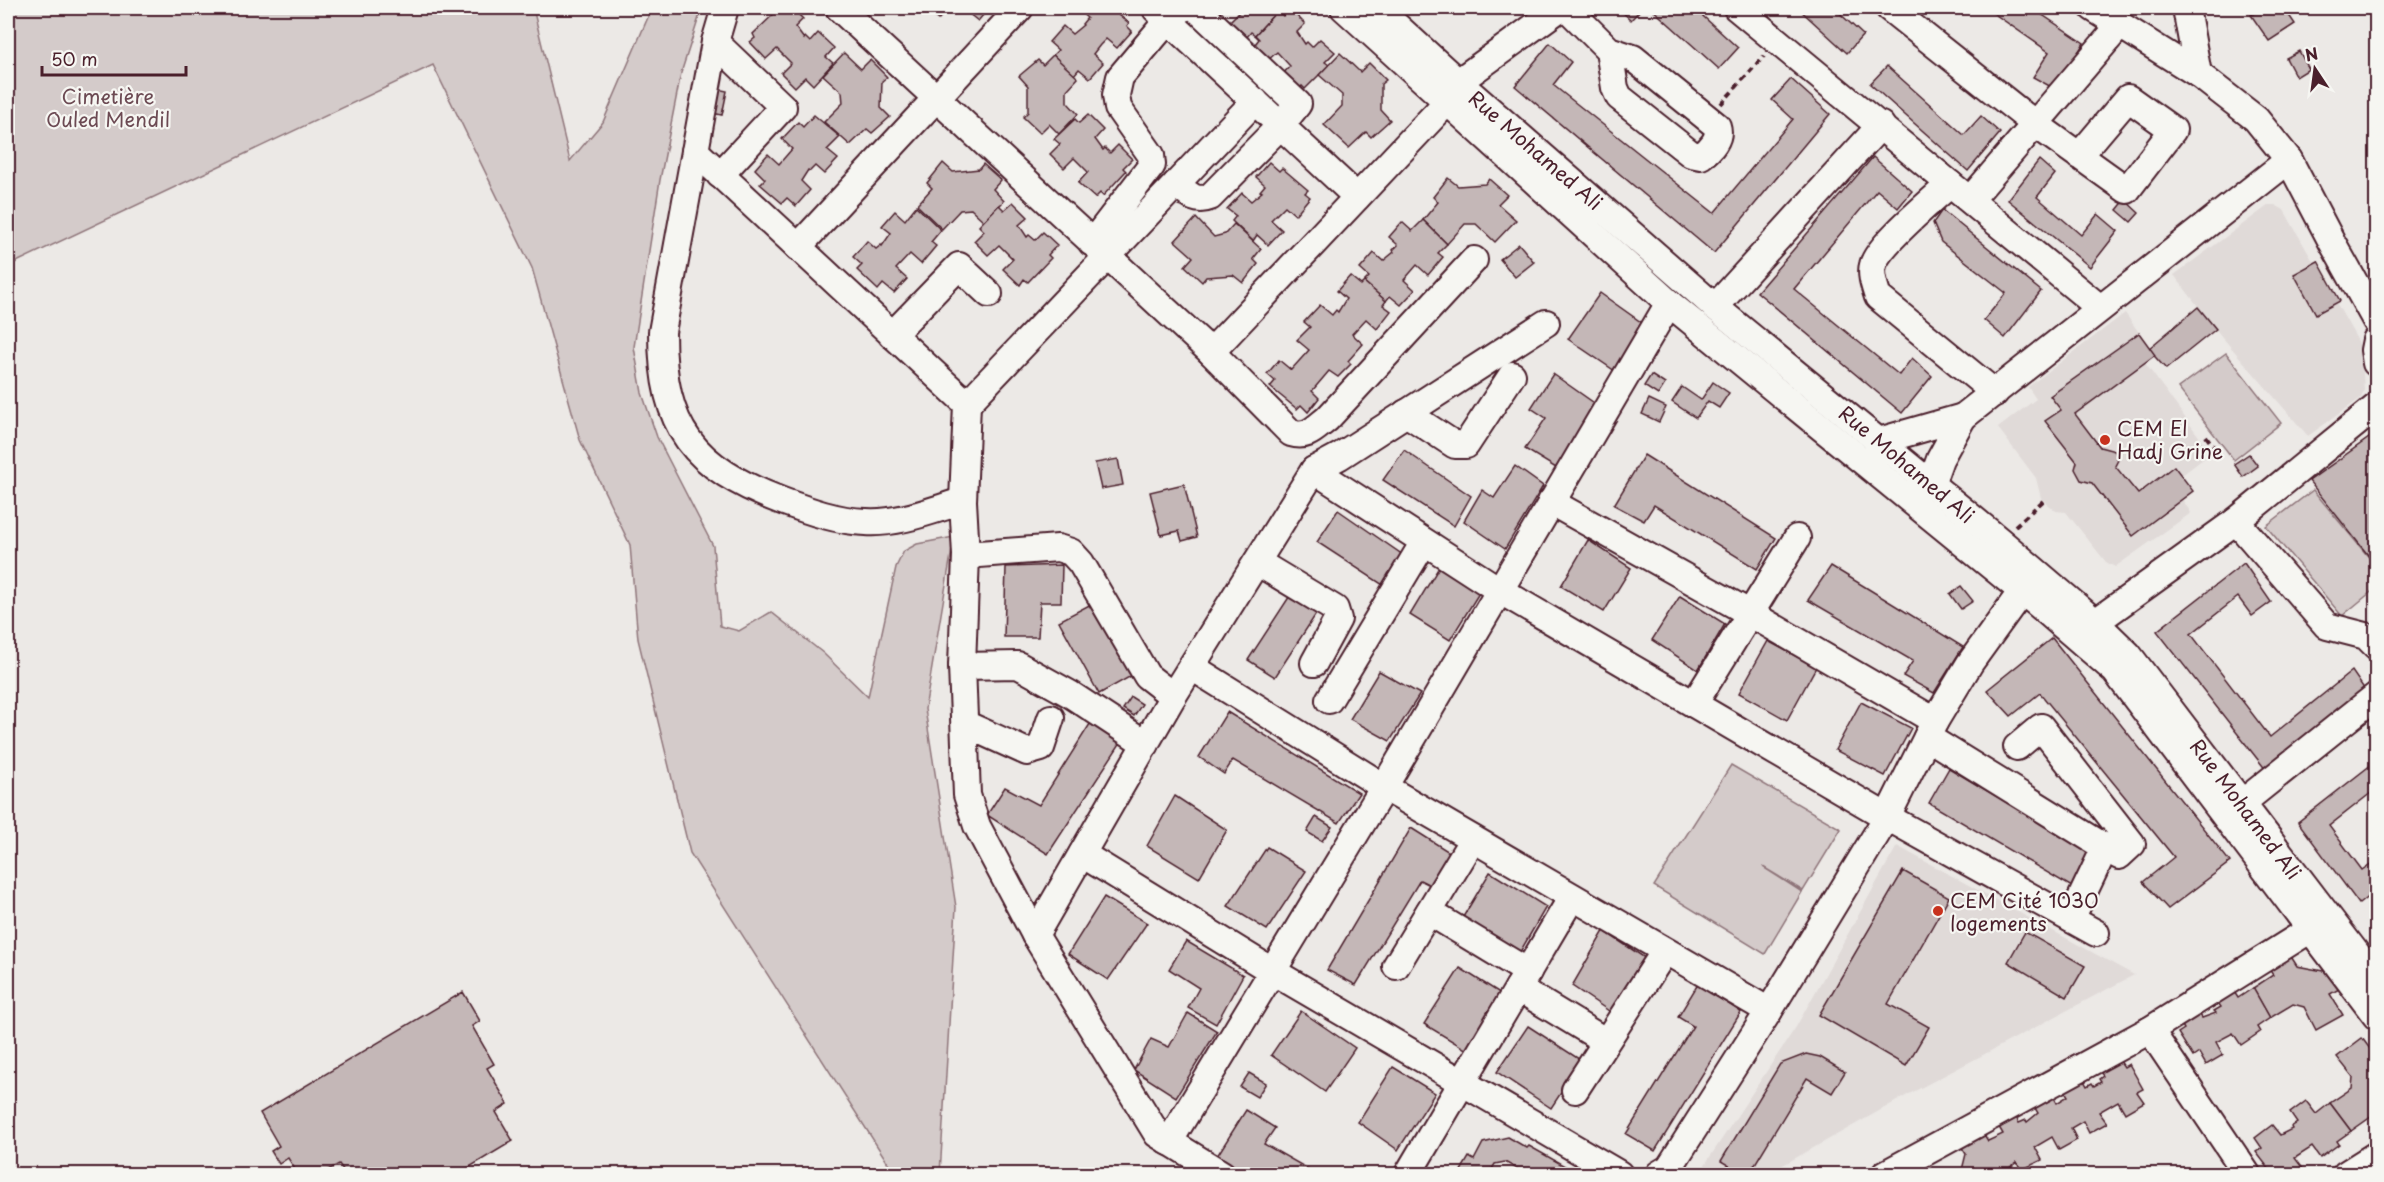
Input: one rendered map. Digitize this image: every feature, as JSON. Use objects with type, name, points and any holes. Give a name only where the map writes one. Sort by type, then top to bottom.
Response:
[{"type":"street","points":[[725,8],[715,42],[662,332],[662,367],[670,400],[682,430],[696,451],[716,469],[754,490],[838,519],[867,522],[898,520],[963,501]]},
{"type":"street","points":[[839,8],[1211,352],[1291,434],[1301,436],[1327,419],[1474,260]]},
{"type":"street","points":[[798,247],[1020,8]]},
{"type":"street","points":[[1176,184],[1194,199],[1202,200],[1210,197],[1281,125],[1298,104],[1196,8]]},
{"type":"street","points":[[1344,8],[1453,92],[1669,303],[2022,591],[2086,629],[2115,671],[2376,1016]]},
{"type":"street","name":"Rue Mohamed Ali","points":[[1377,8],[1453,92],[1999,540],[2086,629],[2128,654],[2376,979]]},
{"type":"street","points":[[1211,352],[1453,92],[1560,8]]},
{"type":"street","points":[[1567,8],[1609,50]]},
{"type":"street","points":[[1737,8],[2100,308]]},
{"type":"street","points":[[1889,8],[2079,156]]},
{"type":"street","points":[[2093,8],[2198,74],[2256,119],[2289,160],[2376,321]]},
{"type":"street","points":[[2186,8],[2198,74]]},
{"type":"street","points":[[1100,250],[1152,165],[1151,155],[1118,108],[1116,95],[1120,77],[1169,12],[1255,101],[1357,197]]},
{"type":"street","points":[[1970,200],[2120,25]]},
{"type":"street","points":[[715,42],[783,107],[720,175]]},
{"type":"street","points":[[1222,1174],[1157,1134],[1035,935],[977,826],[967,795],[962,666],[966,555],[963,501],[967,404],[1100,250],[1176,184],[1255,101]]},
{"type":"street","points":[[1715,307],[1881,125]]},
{"type":"street","points":[[695,151],[967,404]]},
{"type":"street","points":[[1879,475],[1879,441],[1963,417],[2289,160]]},
{"type":"street","points":[[1950,184],[1883,248],[1872,265],[1873,281],[1878,297],[1995,393]]},
{"type":"street","points":[[892,335],[959,266],[989,294]]},
{"type":"street","points":[[1169,1142],[1384,787],[1669,303]]},
{"type":"street","points":[[1035,935],[1173,696],[1314,470],[1546,322]]},
{"type":"street","points":[[2376,340],[2374,350],[2376,363]]},
{"type":"street","points":[[1406,413],[1455,446],[1466,445],[1512,375]]},
{"type":"street","points":[[2086,629],[2236,521],[2376,407]]},
{"type":"street","points":[[1902,494],[1931,484],[1940,459],[1963,417]]},
{"type":"street","points":[[1314,470],[1499,590],[1887,817],[2096,933]]},
{"type":"street","points":[[1551,502],[1751,614],[1931,729],[2105,848],[2119,856],[2132,844],[2041,727],[2017,747]]},
{"type":"street","points":[[2236,521],[2327,626],[2366,636],[2376,646]]},
{"type":"street","points":[[1694,704],[1797,538]]},
{"type":"street","points":[[1329,700],[1424,542]]},
{"type":"street","points":[[966,555],[1058,548],[1071,552],[1082,563],[1147,676],[1173,696]]},
{"type":"street","points":[[1257,562],[1335,609],[1338,619],[1314,663]]},
{"type":"street","points":[[1659,1174],[1669,1168],[1769,1011],[1887,817],[1931,729],[1970,663],[2022,591]]},
{"type":"street","points":[[962,666],[1018,665],[1070,694],[1146,744]]},
{"type":"street","points":[[1192,667],[1384,787],[1769,1011]]},
{"type":"street","points":[[2242,803],[2376,696]]},
{"type":"street","points":[[964,724],[1027,752],[1041,748],[1051,718]]},
{"type":"street","points":[[1396,966],[1473,839]]},
{"type":"street","points":[[2071,919],[2105,848]]},
{"type":"street","points":[[1082,854],[1272,971],[1619,1174]]},
{"type":"street","points":[[1408,1174],[1572,897]]},
{"type":"street","points":[[1429,912],[1605,1041]]},
{"type":"street","points":[[1900,1171],[2150,1030],[2311,929]]},
{"type":"street","points":[[1575,1090],[1665,951]]},
{"type":"street","points":[[2150,1030],[2247,1174]]},
{"type":"street","points":[[2346,1174],[2376,1155]]},
{"type":"path","points":[[1719,107],[1777,40]]},
{"type":"path","points":[[2206,436],[2216,450]]},
{"type":"path","points":[[1999,540],[2043,501]]},
{"type":"shaded area","points":[[2269,205],[2275,205],[2284,210],[2359,343],[2362,357],[2364,391],[2361,398],[2308,436],[2222,337],[2174,275]]},
{"type":"shaded area","name":"CEM El Hadj Grine","points":[[2125,313],[2155,355],[2145,363],[2211,453],[2182,475],[2193,491],[2182,499],[2191,513],[2115,567],[2106,562],[2066,512],[2056,511],[2041,498],[2036,478],[1998,428],[2036,399],[2028,387]]},
{"type":"shaded area","name":"CEM Cité 1030 logements","points":[[1897,846],[2134,975],[1911,1093],[1767,1174],[1704,1174],[1700,1172],[1796,1027]]},
{"type":"green space","name":"Cimetière Ouled Mendil","points":[[8,8],[533,8],[570,161],[603,122],[652,8],[702,8],[681,73],[660,180],[634,347],[642,393],[657,437],[713,546],[720,626],[739,631],[771,612],[823,653],[868,697],[896,567],[904,551],[917,544],[954,537],[925,709],[956,907],[940,1174],[895,1174],[690,853],[638,639],[630,545],[580,440],[532,268],[433,65],[8,266]]},
{"type":"green space","points":[[2226,353],[2281,423],[2234,460],[2178,388]]},
{"type":"green space","points":[[2313,490],[2376,566],[2376,588],[2342,616],[2266,526]]},
{"type":"green space","points":[[1731,765],[1841,829],[1803,891],[1763,867],[1802,892],[1765,954],[1654,886]]},
{"type":"building","points":[[786,8],[792,8],[803,19],[795,27],[804,39],[805,37],[810,42],[818,33],[834,48],[826,57],[833,63],[813,85],[805,77],[795,87],[781,73],[791,63],[777,49],[766,59],[750,42],[755,38],[753,34],[777,11],[780,14]]},
{"type":"building","points":[[923,8],[989,8],[978,21],[968,13],[942,15],[938,20]]},
{"type":"building","points":[[1080,8],[1110,8],[1129,23],[1127,26],[1132,31],[1117,48],[1106,39],[1100,45],[1093,54],[1103,63],[1090,78],[1079,69],[1074,75],[1053,55],[1058,50],[1049,42],[1063,26],[1072,34],[1083,25],[1087,18],[1078,10]]},
{"type":"building","points":[[1236,8],[1275,8],[1278,10],[1255,35],[1251,32],[1247,37],[1230,21],[1240,11]]},
{"type":"building","points":[[1618,8],[1642,8],[1631,20]]},
{"type":"building","points":[[1651,8],[1694,8],[1738,48],[1719,69]]},
{"type":"building","points":[[1798,8],[1834,8],[1863,35],[1847,53]]},
{"type":"building","points":[[1986,8],[2032,8],[2084,43],[2055,89],[2033,77],[2049,52]]},
{"type":"building","points":[[2262,8],[2284,8],[2295,24],[2269,41],[2251,15]]},
{"type":"building","points":[[1290,9],[1305,24],[1297,32],[1305,44],[1307,42],[1312,47],[1320,39],[1335,52],[1325,62],[1329,65],[1305,89],[1302,86],[1298,92],[1281,76],[1290,66],[1277,52],[1266,62],[1252,48],[1259,39],[1255,35],[1278,10],[1283,16]]},
{"type":"building","points":[[1550,43],[1571,62],[1553,85],[1714,213],[1793,119],[1772,100],[1791,79],[1830,114],[1714,253],[1515,86]]},
{"type":"building","points":[[2299,51],[2309,69],[2296,77],[2286,58]]},
{"type":"building","points":[[844,53],[861,69],[870,60],[887,77],[882,81],[881,108],[890,117],[872,133],[867,129],[850,145],[824,122],[843,103],[842,92],[823,75]]},
{"type":"building","points":[[1340,53],[1360,72],[1369,63],[1386,80],[1381,84],[1381,110],[1390,120],[1371,137],[1366,132],[1349,148],[1324,125],[1342,106],[1342,95],[1319,75]]},
{"type":"building","points":[[1053,55],[1078,78],[1067,90],[1067,102],[1078,114],[1059,134],[1049,124],[1040,133],[1023,117],[1028,112],[1028,86],[1019,76],[1038,60],[1043,65]]},
{"type":"building","points":[[1887,66],[1964,135],[1981,116],[2000,133],[1968,171],[1870,84]]},
{"type":"building","points":[[717,89],[727,91],[722,115],[712,113]]},
{"type":"building","points":[[814,115],[840,137],[827,150],[838,159],[824,174],[815,166],[810,171],[808,170],[801,181],[810,190],[796,206],[787,198],[782,203],[760,184],[765,179],[755,169],[768,154],[779,164],[792,149],[782,139],[798,122],[803,127]]},
{"type":"building","points":[[1088,115],[1103,130],[1095,139],[1103,150],[1105,148],[1110,153],[1118,145],[1132,159],[1123,168],[1126,171],[1103,196],[1100,193],[1095,198],[1078,183],[1088,172],[1074,158],[1064,168],[1050,154],[1060,144],[1054,139],[1075,119],[1079,123]]},
{"type":"building","points":[[1873,157],[1912,191],[1898,208],[1877,190],[1794,289],[1899,375],[1912,358],[1932,376],[1902,413],[1757,292]]},
{"type":"building","points":[[2039,160],[2055,174],[2037,197],[2081,235],[2098,214],[2118,231],[2090,267],[2008,200]]},
{"type":"building","points":[[1269,162],[1279,171],[1282,168],[1308,190],[1305,193],[1310,197],[1295,215],[1285,206],[1271,220],[1282,230],[1268,245],[1257,235],[1253,241],[1232,221],[1236,216],[1227,209],[1242,193],[1251,201],[1262,192],[1260,191],[1265,185],[1256,177]]},
{"type":"building","points":[[943,163],[953,172],[979,169],[983,164],[1001,180],[993,189],[1004,201],[984,221],[971,209],[960,210],[942,229],[917,205],[932,188],[927,183]]},
{"type":"building","points":[[1448,178],[1458,186],[1485,184],[1489,179],[1507,195],[1498,204],[1516,220],[1495,242],[1476,224],[1465,224],[1447,244],[1423,220],[1438,202],[1433,197]]},
{"type":"building","points":[[2125,200],[2139,213],[2131,222],[2117,210]]},
{"type":"building","points":[[1013,202],[1028,217],[1019,225],[1027,237],[1029,235],[1035,240],[1043,232],[1057,245],[1048,255],[1051,258],[1028,282],[1024,279],[1020,285],[1003,269],[1013,259],[999,245],[988,255],[974,241],[984,231],[979,226],[999,205],[1004,210]]},
{"type":"building","points":[[916,206],[941,230],[931,242],[936,246],[921,264],[910,254],[896,269],[907,279],[894,293],[883,284],[878,290],[857,270],[862,265],[853,257],[867,241],[876,249],[882,246],[891,233],[882,226],[895,211],[905,220]]},
{"type":"building","points":[[1942,210],[2041,291],[2005,338],[1984,320],[2006,293],[1941,242],[1933,223]]},
{"type":"building","points":[[1196,218],[1214,237],[1225,234],[1234,224],[1261,249],[1253,259],[1258,264],[1243,283],[1233,275],[1206,277],[1202,282],[1185,266],[1193,257],[1175,241]]},
{"type":"building","points":[[1423,220],[1447,244],[1438,253],[1443,257],[1428,275],[1417,265],[1404,280],[1415,290],[1401,305],[1390,296],[1386,301],[1364,282],[1369,277],[1360,269],[1374,253],[1383,261],[1394,252],[1393,250],[1398,245],[1389,237],[1402,222],[1412,231]]},
{"type":"building","points":[[1519,244],[1534,262],[1515,277],[1500,259]]},
{"type":"building","points":[[2318,261],[2340,301],[2316,314],[2294,274]]},
{"type":"building","points":[[1350,276],[1361,285],[1364,282],[1386,301],[1383,305],[1391,311],[1377,329],[1366,319],[1352,334],[1363,344],[1348,361],[1351,364],[1338,377],[1329,371],[1312,391],[1319,398],[1308,412],[1301,405],[1297,409],[1270,387],[1275,381],[1267,374],[1279,360],[1291,370],[1309,350],[1297,340],[1310,327],[1304,322],[1320,305],[1332,315],[1336,310],[1338,312],[1346,299],[1337,291]]},
{"type":"building","points":[[1600,293],[1645,325],[1615,371],[1568,339]]},
{"type":"building","points":[[2198,307],[2216,329],[2166,369],[2148,349]]},
{"type":"building","points":[[2139,333],[2155,355],[2075,414],[2100,447],[2115,451],[2118,460],[2115,466],[2138,494],[2174,466],[2193,491],[2133,536],[2092,483],[2081,480],[2075,469],[2077,462],[2045,421],[2061,410],[2050,396]]},
{"type":"building","points":[[1553,374],[1597,405],[1556,468],[1525,449],[1546,418],[1531,408]]},
{"type":"building","points":[[1651,375],[1665,384],[1658,395],[1644,386]]},
{"type":"building","points":[[1713,382],[1729,393],[1719,408],[1708,401],[1696,418],[1672,402],[1682,387],[1701,400]]},
{"type":"building","points":[[1649,399],[1666,407],[1659,422],[1642,414]]},
{"type":"building","points":[[2376,433],[2376,565],[2309,481]]},
{"type":"building","points":[[1404,450],[1471,496],[1454,526],[1383,480]]},
{"type":"building","points":[[2249,454],[2258,466],[2243,477],[2234,464]]},
{"type":"building","points":[[1644,455],[1776,538],[1757,569],[1654,505],[1644,521],[1614,505]]},
{"type":"building","points":[[1118,459],[1123,485],[1101,489],[1095,463]]},
{"type":"building","points":[[1515,466],[1543,486],[1505,549],[1464,521],[1482,490],[1494,498]]},
{"type":"building","points":[[1184,484],[1197,537],[1182,541],[1179,531],[1161,535],[1150,492]]},
{"type":"building","points":[[1338,510],[1403,555],[1383,585],[1317,542]]},
{"type":"building","points":[[1588,540],[1631,568],[1604,612],[1561,586]]},
{"type":"building","points":[[2244,563],[2271,602],[2252,616],[2238,597],[2191,634],[2270,737],[2352,671],[2365,690],[2266,770],[2157,631]]},
{"type":"building","points":[[1062,565],[1061,602],[1040,602],[1038,637],[1004,637],[1006,567]]},
{"type":"building","points":[[1831,566],[1963,647],[1934,693],[1903,676],[1913,661],[1808,600]]},
{"type":"building","points":[[1439,567],[1479,593],[1450,640],[1410,615]]},
{"type":"building","points":[[1961,586],[1973,601],[1961,609],[1950,594]]},
{"type":"building","points":[[1295,588],[1322,605],[1275,677],[1248,660]]},
{"type":"building","points":[[1680,596],[1725,624],[1698,670],[1652,640]]},
{"type":"building","points":[[1095,602],[1133,675],[1099,694],[1059,621]]},
{"type":"building","points":[[2052,638],[2230,862],[2168,909],[2143,882],[2174,857],[2040,693],[2011,716],[1987,690]]},
{"type":"building","points":[[1768,641],[1816,667],[1787,720],[1739,693]]},
{"type":"building","points":[[1379,671],[1420,694],[1390,741],[1350,719]]},
{"type":"building","points":[[1131,697],[1142,704],[1134,716],[1123,709]]},
{"type":"building","points":[[1861,702],[1911,728],[1885,776],[1835,750]]},
{"type":"building","points":[[1227,712],[1359,793],[1339,823],[1233,760],[1224,774],[1199,757]]},
{"type":"building","points":[[1095,716],[1125,736],[1048,854],[987,815],[1005,787],[1039,805]]},
{"type":"building","points":[[2376,761],[2376,789],[2329,826],[2362,870],[2376,860],[2376,890],[2359,904],[2298,822]]},
{"type":"building","points":[[1949,768],[2096,856],[2077,890],[1929,803]]},
{"type":"building","points":[[1175,796],[1227,830],[1199,878],[1147,846]]},
{"type":"building","points":[[1316,817],[1332,827],[1322,841],[1307,832]]},
{"type":"building","points":[[1411,828],[1454,855],[1434,887],[1420,880],[1356,985],[1327,970]]},
{"type":"building","points":[[1267,847],[1306,871],[1267,930],[1228,906]]},
{"type":"building","points":[[1903,871],[1949,897],[1888,1004],[1929,1027],[1906,1066],[1819,1015]]},
{"type":"building","points":[[1490,872],[1546,907],[1520,952],[1463,917]]},
{"type":"building","points":[[1104,897],[1147,923],[1108,980],[1068,954]]},
{"type":"building","points":[[1604,931],[1645,958],[1612,1013],[1572,986]]},
{"type":"building","points":[[2025,932],[2085,966],[2067,997],[2008,962]]},
{"type":"building","points":[[1186,941],[1243,975],[1216,1024],[1188,1008],[1199,988],[1169,969]]},
{"type":"building","points":[[2290,955],[2297,966],[2323,971],[2329,967],[2341,988],[2330,994],[2343,1015],[2316,1030],[2304,1007],[2293,1004],[2270,1018],[2253,988],[2273,975],[2269,969]]},
{"type":"building","points":[[1460,968],[1503,995],[1467,1050],[1424,1024]]},
{"type":"building","points":[[1698,984],[1741,1012],[1655,1151],[1626,1134],[1693,1026],[1678,1017]]},
{"type":"building","points":[[2231,987],[2238,998],[2253,988],[2270,1018],[2257,1027],[2260,1032],[2241,1045],[2233,1033],[2216,1042],[2223,1055],[2206,1065],[2199,1053],[2193,1057],[2178,1033],[2184,1029],[2178,1019],[2196,1008],[2202,1018],[2216,1013],[2214,1011],[2221,1007],[2214,997]]},
{"type":"building","points":[[463,992],[480,1021],[472,1026],[494,1064],[487,1068],[508,1104],[496,1112],[513,1141],[458,1174],[346,1174],[339,1164],[321,1174],[298,1174],[288,1158],[279,1164],[271,1151],[279,1146],[260,1113]]},
{"type":"building","points":[[1301,1011],[1355,1048],[1325,1092],[1271,1055]]},
{"type":"building","points":[[1188,1013],[1217,1031],[1176,1097],[1134,1070],[1151,1039],[1169,1047]]},
{"type":"building","points":[[1528,1026],[1582,1061],[1551,1108],[1497,1072]]},
{"type":"building","points":[[2362,1038],[2376,1057],[2376,1122],[2371,1117],[2351,1131],[2330,1103],[2352,1088],[2353,1077],[2337,1057]]},
{"type":"building","points":[[1806,1054],[1820,1057],[1845,1072],[1832,1093],[1807,1078],[1749,1174],[1743,1174],[1721,1161],[1780,1064]]},
{"type":"building","points":[[2116,1055],[2124,1067],[2129,1064],[2143,1089],[2137,1092],[2144,1102],[2125,1113],[2118,1101],[2099,1112],[2107,1123],[2089,1133],[2083,1121],[2071,1128],[2077,1140],[2059,1150],[2052,1137],[2035,1147],[2042,1160],[2021,1170],[2017,1162],[2008,1169],[2006,1174],[1961,1174],[1966,1154],[1959,1143],[1982,1131],[1988,1141],[2003,1134],[1996,1122],[2014,1113],[2019,1123],[2026,1120],[2027,1122],[2038,1113],[2032,1103],[2051,1092],[2057,1103],[2068,1096],[2062,1086],[2081,1075],[2087,1086],[2092,1083],[2094,1086],[2101,1082],[2099,1079],[2103,1076],[2097,1066]]},
{"type":"building","points":[[1393,1067],[1435,1093],[1398,1150],[1358,1122]]},
{"type":"building","points":[[1249,1073],[1266,1083],[1257,1097],[1240,1087]]},
{"type":"building","points":[[2306,1101],[2316,1114],[2330,1103],[2351,1131],[2337,1141],[2339,1144],[2320,1158],[2312,1147],[2295,1158],[2304,1170],[2298,1174],[2282,1174],[2279,1171],[2273,1174],[2256,1152],[2262,1148],[2255,1138],[2272,1125],[2280,1135],[2292,1129],[2291,1127],[2297,1123],[2290,1113]]},
{"type":"building","points":[[1246,1110],[1275,1128],[1264,1144],[1317,1174],[1247,1174],[1217,1156]]},
{"type":"building","points":[[1508,1137],[1579,1174],[1526,1174],[1505,1162],[1495,1164],[1489,1174],[1459,1174],[1469,1157],[1474,1160],[1483,1143]]},
{"type":"place","name":"CEM El Hadj Grine","points":[[2105,440]]},
{"type":"place","name":"CEM Cité 1030 logements","points":[[1938,911]]}]
